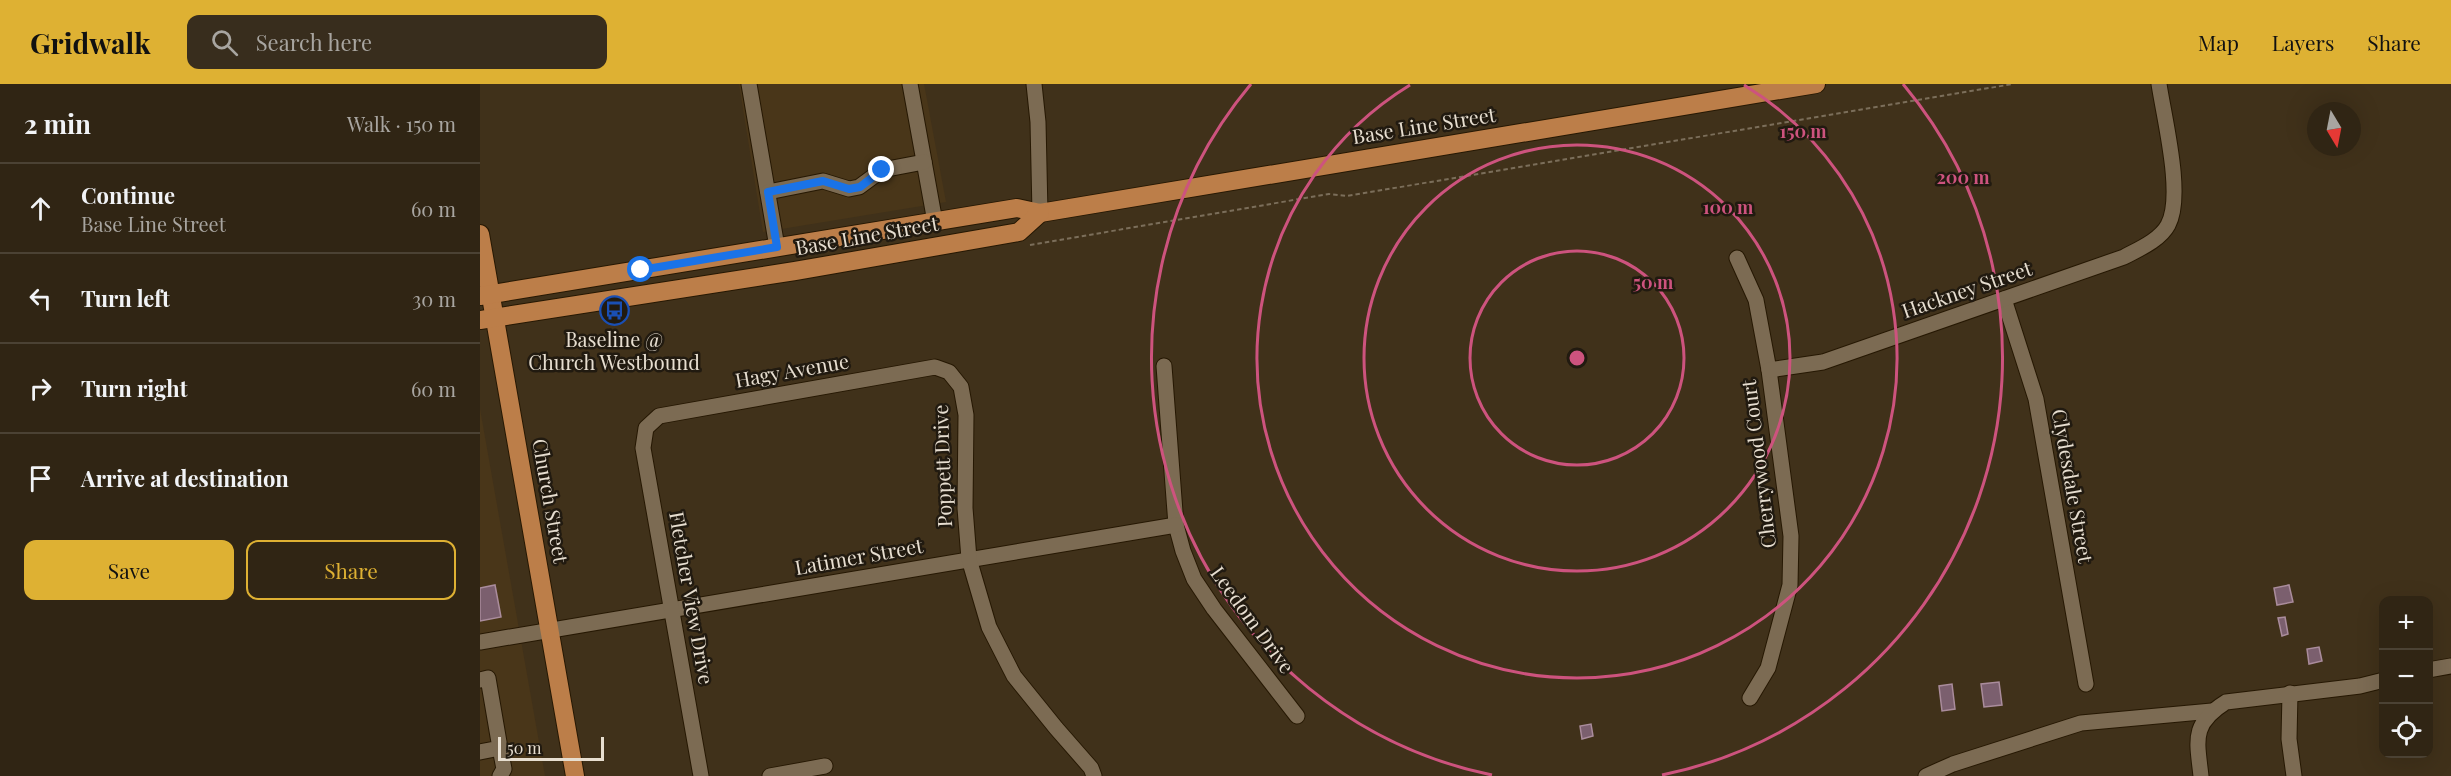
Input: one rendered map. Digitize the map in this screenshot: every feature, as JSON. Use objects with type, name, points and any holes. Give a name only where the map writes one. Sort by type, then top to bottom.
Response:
[{"type":"main road","name":"Base Line Street","points":[[485,295],[1017,208],[1040,213],[1816,84]]},
{"type":"main road","name":"Base Line Street","points":[[487,319],[677,290],[1019,232],[1040,213]]},
{"type":"main road","name":"Church Street","points":[[480,234],[487,319],[550,630],[575,776]]},
{"type":"main road","points":[[677,290],[706,275],[765,262],[774,258],[777,247]]},
{"type":"street","points":[[749,84],[777,247]]},
{"type":"street","points":[[910,84],[935,222]]},
{"type":"street","points":[[1034,84],[1038,122],[1040,213]]},
{"type":"street","name":"Hackney Street","points":[[1769,370],[1823,362],[2124,257],[2149,244],[2168,226],[2175,205],[2174,180],[2159,84]]},
{"type":"street","points":[[768,192],[823,181],[849,189],[860,187],[882,170],[924,162]]},
{"type":"street","name":"Cherrywood Court","points":[[1737,258],[1756,300],[1769,370],[1791,536],[1790,585],[1768,668],[1750,698]]},
{"type":"street","name":"Clydesdale Street","points":[[2004,299],[2036,399],[2086,684]]},
{"type":"street","name":"Leedom Drive","points":[[1164,366],[1176,525],[1194,579],[1214,609],[1297,716]]},
{"type":"street","name":"Hagy Avenue","points":[[646,428],[659,416],[935,367],[949,372]]},
{"type":"street","name":"Poppett Drive","points":[[949,372],[961,387],[966,416],[965,508],[969,559],[989,627],[1014,676],[1091,768],[1094,776]]},
{"type":"street","name":"Fletcher View Drive","points":[[646,428],[643,448],[701,776]]},
{"type":"street","name":"Latimer Street","points":[[480,642],[1176,525]]},
{"type":"street","points":[[2433,669],[2451,666]]},
{"type":"street","points":[[480,680],[488,678],[504,769],[500,776]]},
{"type":"street","points":[[2201,776],[2196,735],[2212,711],[2226,702],[2360,686],[2379,681]]},
{"type":"street","points":[[2290,693],[2289,739],[2294,776]]},
{"type":"street","points":[[1926,776],[1953,764],[2080,723],[2212,711]]},
{"type":"street","points":[[480,752],[500,748]]},
{"type":"street","points":[[770,776],[825,766]]},
{"type":"path","points":[[1025,246],[1329,194],[1347,196],[2013,84]]},
{"type":"shaded area","points":[[739,84],[924,84],[946,202],[763,232]]},
{"type":"shaded area","points":[[480,409],[545,776],[480,776]]},
{"type":"building","points":[[495,585],[501,617],[480,621],[480,588]]},
{"type":"building","points":[[2289,585],[2293,602],[2277,605],[2274,588]]},
{"type":"building","points":[[2285,617],[2288,634],[2282,636],[2278,618]]},
{"type":"building","points":[[2319,647],[2322,661],[2309,664],[2307,649]]},
{"type":"building","points":[[1999,682],[2002,705],[1984,707],[1981,684]]},
{"type":"building","points":[[1952,684],[1955,709],[1942,711],[1939,686]]},
{"type":"building","points":[[1591,724],[1593,736],[1582,739],[1580,726]]},
{"type":"place","name":"Baseline @ Church Westbound","points":[[614,310]]},
{"type":"route","points":[[641,270],[777,247],[768,192],[823,181],[849,189],[860,187],[882,170]]}]
